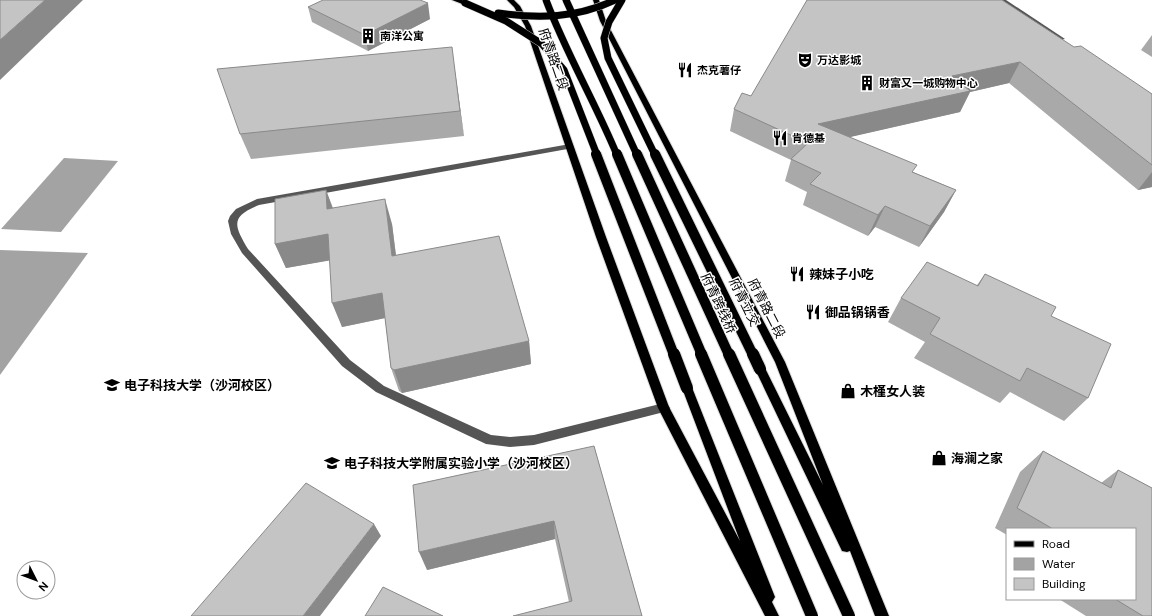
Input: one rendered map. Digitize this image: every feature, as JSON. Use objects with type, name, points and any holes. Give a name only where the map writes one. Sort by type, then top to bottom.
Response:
[{"type":"main road","points":[[456,0],[463,1],[488,12],[517,17],[548,17],[579,14],[605,6],[616,0]]},
{"type":"main road","name":"府青路二段","points":[[510,0],[517,6],[528,26],[601,237],[664,408],[772,616]]},
{"type":"main road","points":[[546,0],[556,26],[602,119],[812,616]]},
{"type":"main road","name":"府青跨线桥","points":[[566,0],[849,616]]},
{"type":"main road","name":"府青路二段","points":[[596,0],[603,21],[780,362],[882,616]]},
{"type":"main road","name":"府青立交","points":[[622,0],[609,22],[604,38],[608,58],[882,616]]},
{"type":"main road","points":[[463,1],[506,21],[542,44],[564,70],[686,388],[776,616]]},
{"type":"street","points":[[1002,0],[1068,43]]},
{"type":"street","points":[[570,146],[257,202],[243,207],[235,214],[232,222],[236,235],[245,251],[346,363],[380,389],[490,440],[510,442],[534,440],[664,408]]},
{"type":"water","points":[[64,158],[118,161],[61,232],[1,229]]},
{"type":"water","points":[[0,250],[88,253],[0,375]]},
{"type":"building","points":[[0,0],[45,0],[0,40]]},
{"type":"building","points":[[323,0],[420,0],[428,3],[365,35],[308,7]]},
{"type":"building","points":[[807,0],[1002,0],[1074,47],[1081,46],[1152,94],[1152,165],[1020,62],[952,76],[970,91],[818,124],[917,165],[912,172],[956,190],[930,226],[885,206],[878,215],[810,184],[821,173],[791,159],[808,143],[734,109],[742,93],[751,96]]},
{"type":"building","points":[[452,47],[460,111],[240,134],[217,69]]},
{"type":"building","points":[[326,190],[327,209],[385,199],[392,256],[499,236],[529,341],[394,370],[391,368],[382,293],[332,303],[328,234],[275,244],[275,199]]},
{"type":"building","points":[[927,262],[978,286],[985,274],[1056,307],[1051,316],[1111,344],[1088,398],[1027,368],[1020,381],[930,334],[940,318],[901,298]]},
{"type":"building","points":[[594,446],[642,616],[513,616],[572,601],[554,521],[419,552],[413,485]]},
{"type":"building","points":[[1043,451],[1111,488],[1118,470],[1152,488],[1152,616],[1143,616],[1117,600],[1136,600],[1136,528],[1051,528],[1017,508]]},
{"type":"building","points":[[306,483],[374,524],[303,616],[191,616]]},
{"type":"building","points":[[383,587],[443,616],[365,616]]},
{"type":"place","name":"南洋公寓","points":[[368,36]]},
{"type":"place","name":"万达影城","points":[[805,60]]},
{"type":"place","name":"杰克薯仔","points":[[685,70]]},
{"type":"place","name":"财富又一城购物中心","points":[[867,83]]},
{"type":"place","name":"肯德基","points":[[780,138]]},
{"type":"place","name":"辣妹子小吃","points":[[797,274]]},
{"type":"place","name":"御品锅锅香","points":[[813,312]]},
{"type":"place","name":"电子科技大学（沙河校区）","points":[[112,385]]},
{"type":"place","name":"木槿女人装","points":[[848,391]]},
{"type":"place","name":"海澜之家","points":[[939,458]]},
{"type":"place","name":"电子科技大学附属实验小学（沙河校区）","points":[[332,463]]}]
